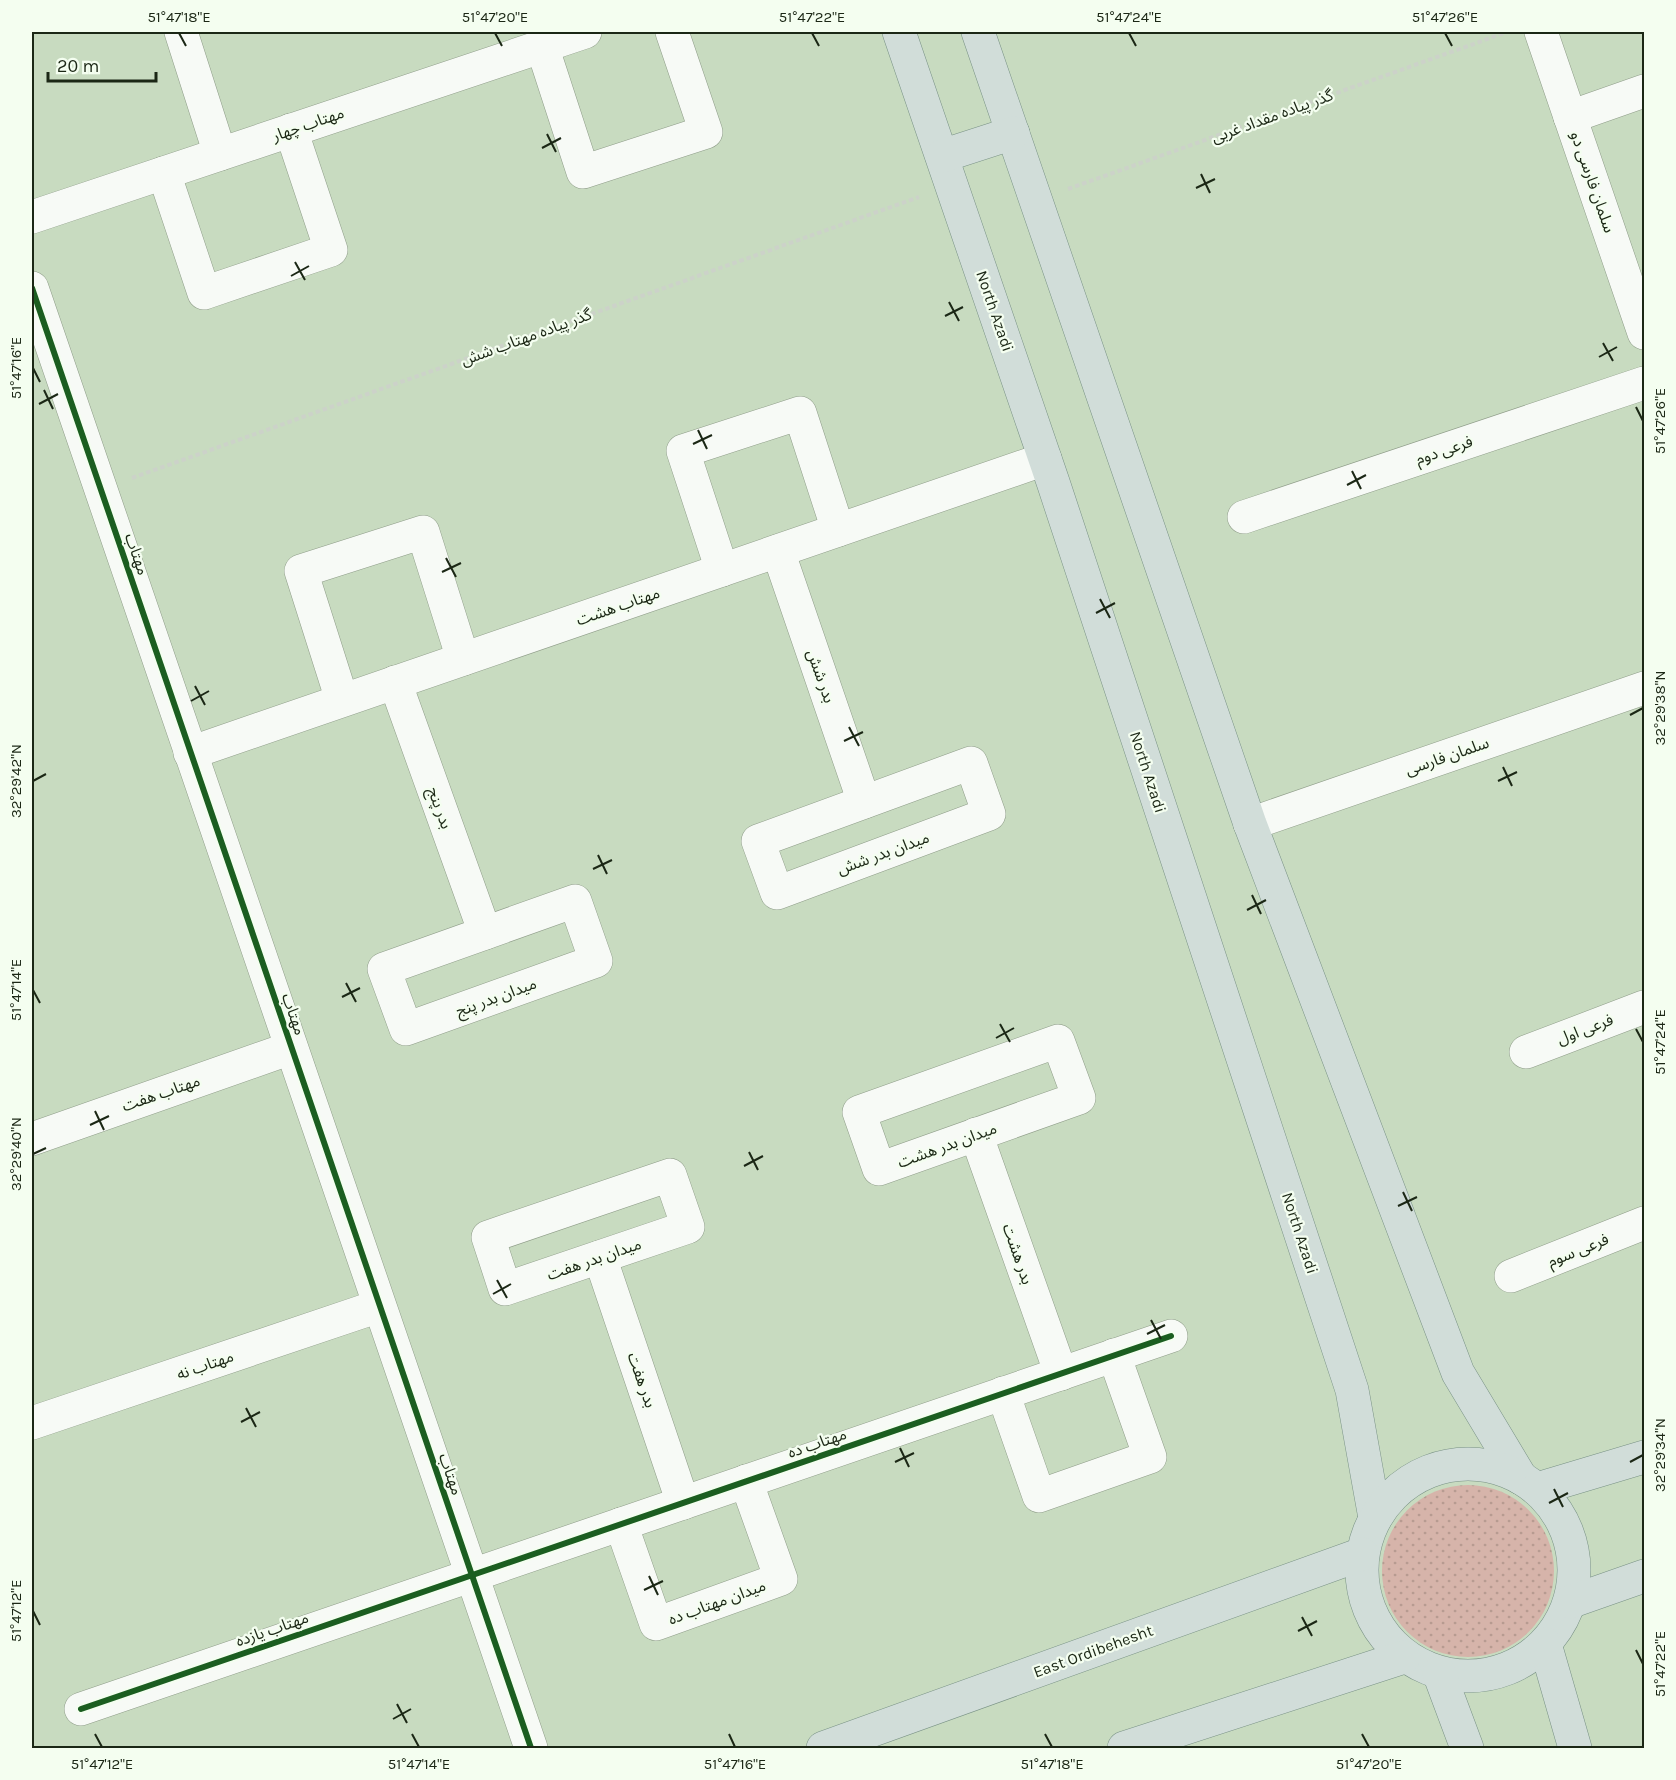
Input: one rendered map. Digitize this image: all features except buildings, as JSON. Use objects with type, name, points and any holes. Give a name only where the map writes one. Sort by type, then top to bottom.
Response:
[{"type":"main road","name":"North Azadi","points":[[899,32],[1045,459],[1352,1390],[1375,1518]]},
{"type":"main road","points":[[978,32],[1250,824],[1458,1373],[1529,1483],[1552,1504],[1563,1521],[1570,1541],[1575,1561],[1570,1602],[1562,1621],[1545,1644],[1522,1662],[1496,1673],[1467,1677],[1439,1673],[1404,1657],[1378,1628],[1363,1593],[1362,1554],[1375,1518],[1392,1496],[1414,1479],[1439,1468],[1467,1464],[1495,1467],[1529,1483],[1644,1457]]},
{"type":"main road","points":[[947,171],[1013,133]]},
{"type":"main road","name":"East Ordibehesht","points":[[824,1749],[1362,1554]]},
{"type":"main road","points":[[1570,1602],[1644,1576]]},
{"type":"main road","points":[[1545,1644],[1575,1749]]},
{"type":"main road","points":[[1124,1749],[1404,1657]]},
{"type":"main road","points":[[1439,1673],[1467,1749]]},
{"type":"street","points":[[181,32],[220,154]]},
{"type":"street","name":"مهتاب چهار","points":[[32,217],[585,32]]},
{"type":"street","points":[[542,46],[584,172],[706,132],[672,32]]},
{"type":"street","name":"سلمان فارسی دو","points":[[1541,32],[1644,333]]},
{"type":"street","points":[[1570,117],[1644,91]]},
{"type":"street","points":[[164,173],[204,293],[300,261],[331,250],[291,130]]},
{"type":"street","name":"مهتاب","points":[[32,288],[531,1749]]},
{"type":"street","name":"فرعی دوم","points":[[1244,517],[1644,383]]},
{"type":"street","points":[[722,570],[683,451],[800,413],[838,530]]},
{"type":"street","name":"مهتاب هشت","points":[[190,753],[1045,459]]},
{"type":"street","points":[[342,700],[301,571],[423,532],[463,658]]},
{"type":"street","name":"بدر شش","points":[[778,551],[864,802]]},
{"type":"street","name":"بدر پنج","points":[[395,682],[485,933]]},
{"type":"street","name":"سلمان فارسی","points":[[1250,824],[1644,688]]},
{"type":"street","name":"میدان بدر شش","points":[[971,763],[989,814],[777,893],[758,841],[864,802],[971,763]]},
{"type":"street","name":"میدان بدر پنج","points":[[575,901],[596,961],[406,1029],[384,969],[485,933],[575,901]]},
{"type":"street","name":"فرعی اول","points":[[1526,1052],[1644,1006]]},
{"type":"street","name":"میدان بدر هشت","points":[[1058,1041],[1079,1098],[976,1134],[879,1169],[859,1112],[1058,1041]]},
{"type":"street","name":"مهتاب هفت","points":[[32,1139],[291,1048]]},
{"type":"street","name":"بدر هشت","points":[[976,1134],[1061,1374]]},
{"type":"street","name":"میدان بدر هفت","points":[[670,1175],[688,1227],[600,1257],[506,1289],[488,1237],[670,1175]]},
{"type":"street","name":"فرعی سوم","points":[[1511,1276],[1644,1223]]},
{"type":"street","name":"بدر هفت","points":[[600,1257],[683,1503]]},
{"type":"street","name":"مهتاب نه","points":[[32,1423],[380,1306]]},
{"type":"street","name":"مهتاب ده","points":[[471,1575],[1171,1336]]},
{"type":"street","points":[[1003,1393],[1039,1496],[1150,1457],[1114,1355]]},
{"type":"street","name":"میدان مهتاب ده","points":[[621,1524],[656,1624],[781,1580],[746,1481]]},
{"type":"street","name":"مهتاب یازده","points":[[81,1709],[471,1575]]},
{"type":"shaded area","points":[[1468,1485],[1485,1486],[1501,1491],[1516,1499],[1529,1510],[1540,1523],[1548,1538],[1553,1554],[1553,1588],[1548,1604],[1540,1619],[1529,1632],[1516,1643],[1501,1651],[1485,1656],[1468,1657],[1451,1656],[1435,1651],[1420,1643],[1407,1632],[1396,1619],[1388,1604],[1383,1588],[1382,1571],[1383,1554],[1388,1538],[1396,1523],[1407,1510],[1420,1499],[1435,1491],[1451,1486]]},
{"type":"cycle path","points":[[32,288],[531,1748]]},
{"type":"cycle path","points":[[81,1709],[1171,1336]]}]
